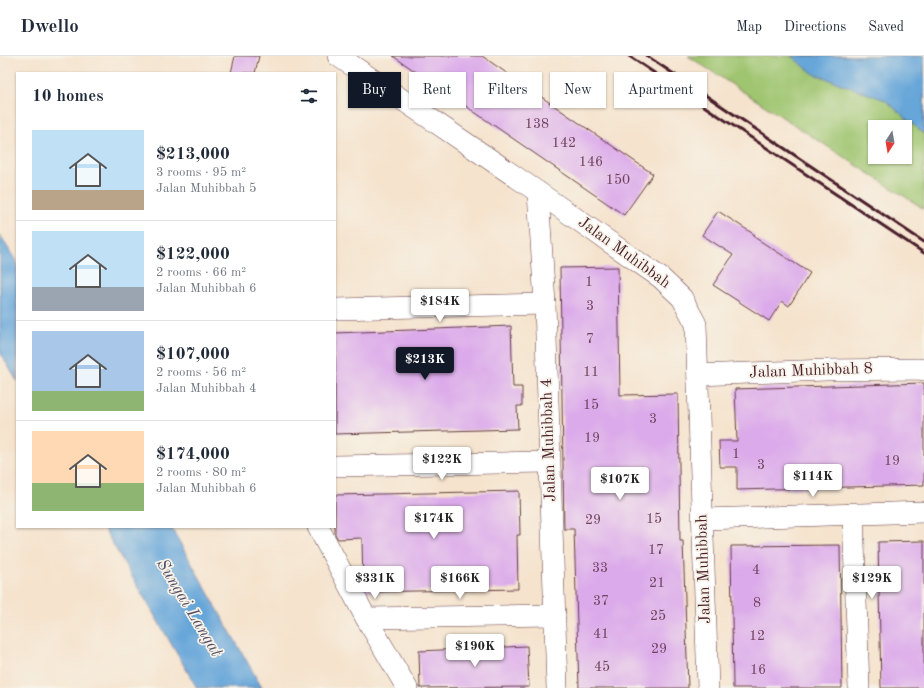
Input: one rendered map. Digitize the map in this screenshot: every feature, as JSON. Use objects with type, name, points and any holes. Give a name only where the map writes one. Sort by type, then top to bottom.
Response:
[{"type":"street","name":"Jalan Muhibbah","points":[[338,56],[538,192],[661,278],[682,298],[696,324],[708,688]]},
{"type":"street","name":"Jalan Muhibbah 4","points":[[538,192],[545,304],[557,688]]},
{"type":"street","points":[[336,309],[545,304]]},
{"type":"street","name":"Jalan Muhibbah 8","points":[[698,375],[826,370],[924,370]]},
{"type":"street","points":[[336,466],[549,462]]},
{"type":"street","points":[[703,519],[924,512]]},
{"type":"street","points":[[853,514],[859,688]]},
{"type":"street","points":[[319,528],[366,618],[407,688]]},
{"type":"street","points":[[366,618],[555,615]]},
{"type":"green space","points":[[688,56],[924,56],[924,209]]},
{"type":"water","points":[[791,56],[924,56],[924,134],[912,124],[912,120],[908,120],[885,100],[814,74]]},
{"type":"water","points":[[0,235],[16,261],[16,379],[0,352]]},
{"type":"water","name":"Sungai Langat","points":[[104,528],[172,528],[262,688],[197,688]]},
{"type":"building","points":[[235,56],[259,56],[255,72],[231,72]]},
{"type":"building","points":[[393,56],[482,56],[505,72],[474,72],[474,108],[542,108],[542,97],[550,103],[550,108],[557,108],[653,174],[624,215],[466,106],[466,72],[416,72]]},
{"type":"building","points":[[718,211],[755,235],[754,237],[810,273],[789,306],[782,301],[769,321],[713,285],[733,255],[702,235]]},
{"type":"building","points":[[618,267],[620,395],[678,394],[680,541],[683,541],[688,688],[579,688],[574,529],[564,529],[560,268]]},
{"type":"building","points":[[511,326],[513,387],[522,387],[522,406],[517,406],[518,429],[336,434],[336,333]]},
{"type":"building","points":[[924,383],[924,485],[737,490],[737,467],[720,467],[719,441],[737,441],[735,389]]},
{"type":"building","points":[[519,491],[520,535],[517,535],[518,589],[366,592],[363,587],[362,538],[338,539],[335,534],[336,495]]},
{"type":"building","points":[[924,541],[924,688],[881,688],[878,542]]},
{"type":"building","points":[[840,545],[842,688],[733,688],[731,546]]},
{"type":"building","points":[[527,646],[529,687],[420,688],[419,651]]},
{"type":"railway","points":[[629,56],[924,253]]},
{"type":"railway","points":[[647,56],[924,242]]}]
